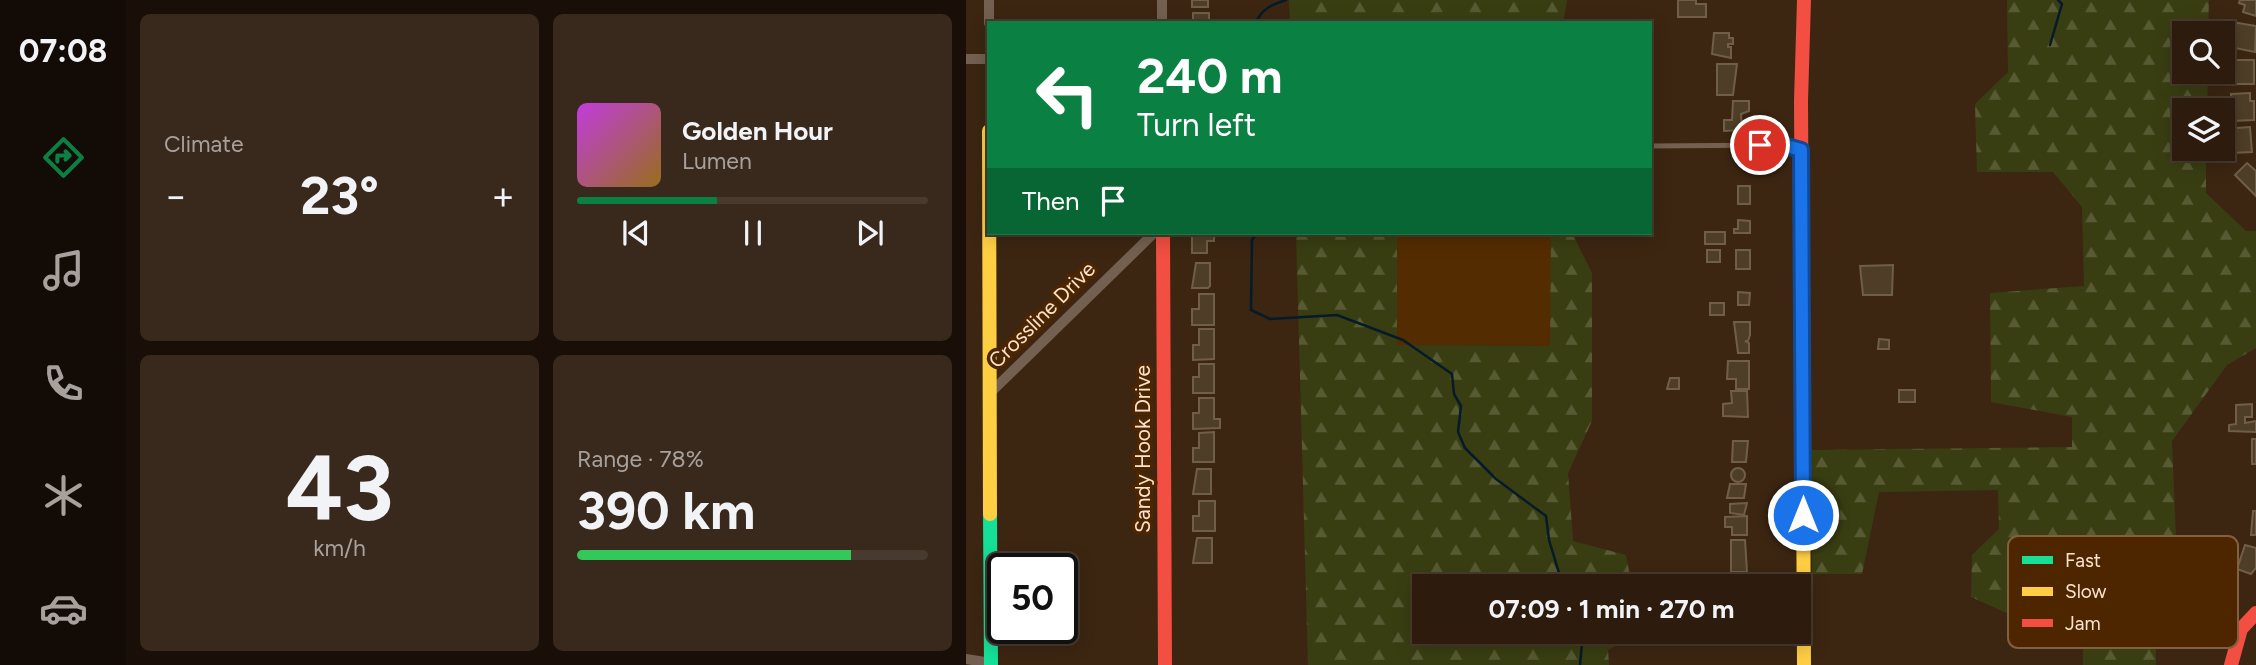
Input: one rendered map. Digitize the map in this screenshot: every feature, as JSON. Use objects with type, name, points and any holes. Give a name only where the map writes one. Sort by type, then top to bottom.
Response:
[{"type":"street","points":[[989,0],[989,21]]},
{"type":"street","points":[[1162,0],[1163,21]]},
{"type":"street","points":[[1804,0],[1801,150],[1804,665]]},
{"type":"street","points":[[966,59],[987,59]]},
{"type":"street","points":[[966,659],[991,664],[989,235]]},
{"type":"street","name":"Crossline Drive","points":[[988,396],[1152,235]]},
{"type":"street","name":"Sandy Hook Drive","points":[[1163,235],[1165,665]]},
{"type":"street","points":[[2238,640],[2241,629],[2256,613]]},
{"type":"street","points":[[2231,665],[2236,648]]},
{"type":"lane","points":[[1652,146],[1783,145],[1801,150]]},
{"type":"shaded area","points":[[1397,235],[1551,235],[1551,346],[1396,345]]},
{"type":"green space","points":[[1289,0],[1567,0],[1563,21],[1290,21]]},
{"type":"green space","points":[[2007,0],[2209,0],[2208,21],[2172,21],[2172,84],[2208,84],[2207,98],[2172,98],[2172,161],[2206,161],[2206,193],[2246,231],[2256,231],[2256,348],[2227,365],[2172,441],[2176,536],[2008,536],[2008,614],[1971,597],[1972,555],[1999,529],[1998,490],[1879,492],[1862,574],[1812,574],[1812,450],[2072,447],[2072,417],[1991,402],[1990,293],[2084,286],[2082,207],[2053,172],[1977,172],[1975,104],[2008,72]]},
{"type":"green space","points":[[1296,235],[1397,235],[1397,345],[1550,346],[1551,235],[1573,235],[1592,273],[1592,421],[1568,473],[1573,541],[1626,555],[1630,574],[1412,574],[1412,644],[1619,644],[1608,650],[1609,665],[1308,665]]},
{"type":"green space","points":[[2083,648],[2156,648],[2156,665],[2083,665]]},
{"type":"building","points":[[1192,0],[1208,0],[1208,7],[1192,7]]},
{"type":"building","points":[[1678,0],[1696,0],[1696,4],[1706,4],[1706,17],[1678,17]]},
{"type":"building","points":[[2240,0],[2256,0],[2256,16],[2243,12],[2245,5],[2239,3]]},
{"type":"building","points":[[1193,13],[1209,13],[1209,21],[1193,21]]},
{"type":"building","points":[[2235,22],[2256,26],[2255,52],[2235,48]]},
{"type":"building","points":[[1714,33],[1729,33],[1729,38],[1733,38],[1733,44],[1728,44],[1728,47],[1731,47],[1731,58],[1712,54]]},
{"type":"building","points":[[2235,60],[2254,60],[2254,84],[2235,84]]},
{"type":"building","points":[[1717,64],[1737,64],[1733,95],[1717,95]]},
{"type":"building","points":[[2250,93],[2250,101],[2254,101],[2254,120],[2235,121],[2235,98],[2231,98],[2231,94]]},
{"type":"building","points":[[1733,101],[1749,101],[1749,111],[1741,114],[1742,130],[1724,131],[1724,120],[1732,120]]},
{"type":"building","points":[[2250,127],[2252,152],[2235,153],[2235,128]]},
{"type":"building","points":[[2247,163],[2256,171],[2256,196],[2235,175]]},
{"type":"building","points":[[1738,186],[1750,186],[1750,204],[1738,204]]},
{"type":"building","points":[[1738,220],[1750,221],[1750,233],[1734,233],[1734,229],[1738,229]]},
{"type":"building","points":[[1705,232],[1725,232],[1725,244],[1705,244]]},
{"type":"building","points":[[1192,235],[1214,235],[1214,241],[1207,241],[1207,253],[1192,253]]},
{"type":"building","points":[[1707,250],[1720,250],[1720,262],[1707,262]]},
{"type":"building","points":[[1736,250],[1750,250],[1750,269],[1736,269]]},
{"type":"building","points":[[1196,263],[1210,263],[1208,288],[1192,288]]},
{"type":"building","points":[[1893,265],[1892,295],[1863,295],[1860,266]]},
{"type":"building","points":[[1738,292],[1750,293],[1749,305],[1738,305]]},
{"type":"building","points":[[1199,294],[1214,294],[1214,325],[1192,325],[1192,309],[1199,309]]},
{"type":"building","points":[[1710,303],[1724,303],[1724,315],[1710,315]]},
{"type":"building","points":[[1734,322],[1750,322],[1750,335],[1748,341],[1745,341],[1749,343],[1749,353],[1738,353]]},
{"type":"building","points":[[1199,329],[1214,329],[1214,359],[1193,360],[1193,345],[1199,345]]},
{"type":"building","points":[[1879,339],[1889,340],[1889,349],[1878,349]]},
{"type":"building","points":[[1728,361],[1749,361],[1749,389],[1736,389],[1736,379],[1727,379]]},
{"type":"building","points":[[1199,364],[1214,364],[1214,393],[1193,393],[1193,377],[1199,377]]},
{"type":"building","points":[[1670,378],[1679,378],[1679,389],[1667,389]]},
{"type":"building","points":[[1899,390],[1915,390],[1915,402],[1899,402]]},
{"type":"building","points":[[1731,391],[1747,391],[1748,417],[1723,416],[1723,404],[1732,403]]},
{"type":"building","points":[[1199,398],[1214,398],[1214,419],[1220,419],[1220,428],[1193,429],[1193,413],[1199,413]]},
{"type":"building","points":[[2252,404],[2252,417],[2245,417],[2245,423],[2256,421],[2256,432],[2229,431],[2229,425],[2236,424],[2236,405]]},
{"type":"building","points":[[1214,432],[1214,462],[1193,462],[1193,448],[1199,448],[1199,433]]},
{"type":"building","points":[[2252,439],[2256,439],[2256,464],[2252,464]]},
{"type":"building","points":[[1733,441],[1748,441],[1746,462],[1732,462]]},
{"type":"building","points":[[1738,468],[1743,470],[1743,480],[1738,482],[1733,480],[1731,475],[1733,470]]},
{"type":"building","points":[[1197,469],[1211,469],[1211,494],[1193,494]]},
{"type":"building","points":[[1730,484],[1746,484],[1744,498],[1727,498]]},
{"type":"building","points":[[1199,501],[1215,501],[1215,531],[1193,531],[1193,516],[1199,516]]},
{"type":"building","points":[[1747,503],[1744,515],[1730,513],[1730,504]]},
{"type":"building","points":[[2253,511],[2256,511],[2256,535],[2251,535]]},
{"type":"building","points":[[1747,516],[1747,535],[1732,535],[1732,527],[1725,527],[1725,517]]},
{"type":"building","points":[[1197,538],[1212,538],[1212,563],[1193,563]]},
{"type":"building","points":[[1731,540],[1745,540],[1747,572],[1731,572]]},
{"type":"building","points":[[2245,545],[2256,548],[2256,568],[2251,574],[2238,569]]},
{"type":"waterway","points":[[1257,21],[1268,8],[1286,0]]},
{"type":"waterway","points":[[2050,45],[2062,4],[2058,0]]},
{"type":"waterway","points":[[1256,235],[1252,240],[1251,310],[1270,319],[1337,315],[1403,340],[1452,374],[1454,394],[1461,406],[1458,432],[1465,448],[1496,479],[1546,516],[1549,540],[1559,574]]},
{"type":"waterway","points":[[1580,665],[1582,644]]},
{"type":"traffic: fast","points":[[990,514],[991,665]]},
{"type":"traffic: slow","points":[[989,235],[990,514]]},
{"type":"traffic: slow","points":[[1803,459],[1804,665]]},
{"type":"traffic: jam","points":[[1803,459],[1801,101],[1804,0]]},
{"type":"traffic: jam","points":[[1163,235],[1165,665]]},
{"type":"traffic: jam","points":[[2238,640],[2241,629],[2256,613]]},
{"type":"traffic: jam","points":[[2231,665],[2236,648]]},
{"type":"route","points":[[1760,145],[1783,145],[1801,150],[1803,515]]}]
